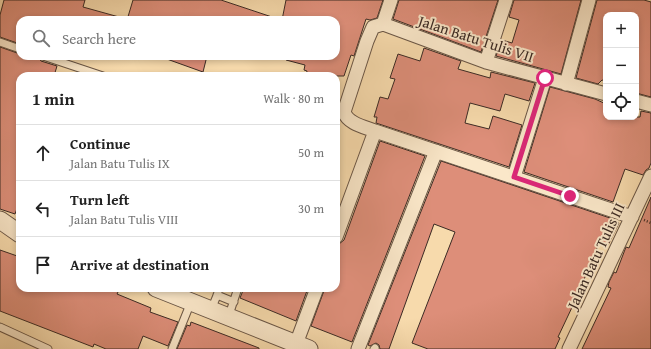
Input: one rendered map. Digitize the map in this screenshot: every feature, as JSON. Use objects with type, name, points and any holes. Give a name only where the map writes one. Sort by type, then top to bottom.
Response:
[{"type":"street","points":[[391,0],[383,24],[373,27],[367,41],[344,112],[346,117],[352,122],[375,131],[632,216]]},
{"type":"street","points":[[486,62],[506,0]]},
{"type":"street","points":[[566,84],[589,0]]},
{"type":"street","name":"Jalan Batu Tulis VII","points":[[383,24],[486,62],[603,93]]},
{"type":"street","points":[[514,177],[545,78]]},
{"type":"street","points":[[639,102],[651,105]]},
{"type":"street","points":[[340,226],[375,131]]},
{"type":"street","points":[[358,349],[436,151]]},
{"type":"street","name":"Jalan Batu Tulis III","points":[[569,349],[651,176]]},
{"type":"street","points":[[0,220],[16,232]]},
{"type":"street","points":[[0,234],[16,235]]},
{"type":"street","points":[[166,292],[191,302],[215,298],[231,310],[292,345],[315,292]]},
{"type":"lane","points":[[0,42],[16,47]]},
{"type":"lane","points":[[55,60],[91,72]]},
{"type":"lane","points":[[231,310],[237,292]]},
{"type":"lane","points":[[172,349],[191,302]]},
{"type":"lane","points":[[0,327],[48,349]]},
{"type":"building","points":[[4,0],[85,0],[83,7],[115,16],[16,16],[16,43],[0,37],[0,15]]},
{"type":"building","points":[[133,0],[221,0],[269,16],[128,16]]},
{"type":"building","points":[[286,0],[383,0],[377,18],[370,20],[366,19],[354,56],[351,55],[344,76],[340,76],[340,72],[307,72],[304,70],[305,65],[286,60],[340,60],[340,16],[283,16]]},
{"type":"building","points":[[399,0],[498,0],[481,52],[393,19]]},
{"type":"building","points":[[514,0],[581,0],[561,74],[496,56],[502,40],[512,43],[519,20],[509,17]]},
{"type":"building","points":[[597,0],[644,0],[651,2],[651,97],[639,94],[639,12],[603,12],[603,80],[598,84],[576,78]]},
{"type":"building","points":[[0,47],[16,53],[16,60],[40,60],[57,66],[55,72],[16,72],[16,211],[15,214],[0,209]]},
{"type":"building","points":[[424,48],[461,61],[458,69],[490,78],[491,72],[535,83],[529,101],[505,94],[500,111],[470,103],[465,123],[489,129],[493,116],[522,125],[509,167],[376,123],[377,117],[374,117],[380,97],[388,99],[395,79],[390,78],[398,54],[420,61]]},
{"type":"building","points":[[170,60],[206,60],[203,72]]},
{"type":"building","points":[[550,87],[595,99],[603,103],[603,120],[639,120],[641,111],[651,113],[651,163],[649,168],[643,175],[625,169],[613,202],[524,172]]},
{"type":"building","points":[[380,141],[425,156],[352,342],[311,326],[324,292],[340,292],[340,243],[344,240]]},
{"type":"building","points":[[441,161],[610,218],[619,223],[608,245],[600,241],[558,337],[560,338],[555,349],[428,349],[412,343],[455,232],[434,224],[389,349],[380,349],[379,345],[376,343],[370,346],[368,345]]},
{"type":"building","points":[[651,197],[651,349],[582,349],[611,288],[608,287],[609,282],[614,272],[616,273],[626,247],[629,248]]},
{"type":"building","points":[[0,250],[16,256],[16,292],[118,292],[117,294],[151,308],[150,312],[178,322],[168,346],[143,336],[138,349],[106,349],[94,344],[93,347],[0,311]]},
{"type":"building","points":[[242,292],[307,292],[296,321],[240,298]]},
{"type":"building","points":[[191,322],[259,349],[177,349],[187,325],[190,326]]},
{"type":"route","points":[[545,78],[514,177],[570,196]]}]
